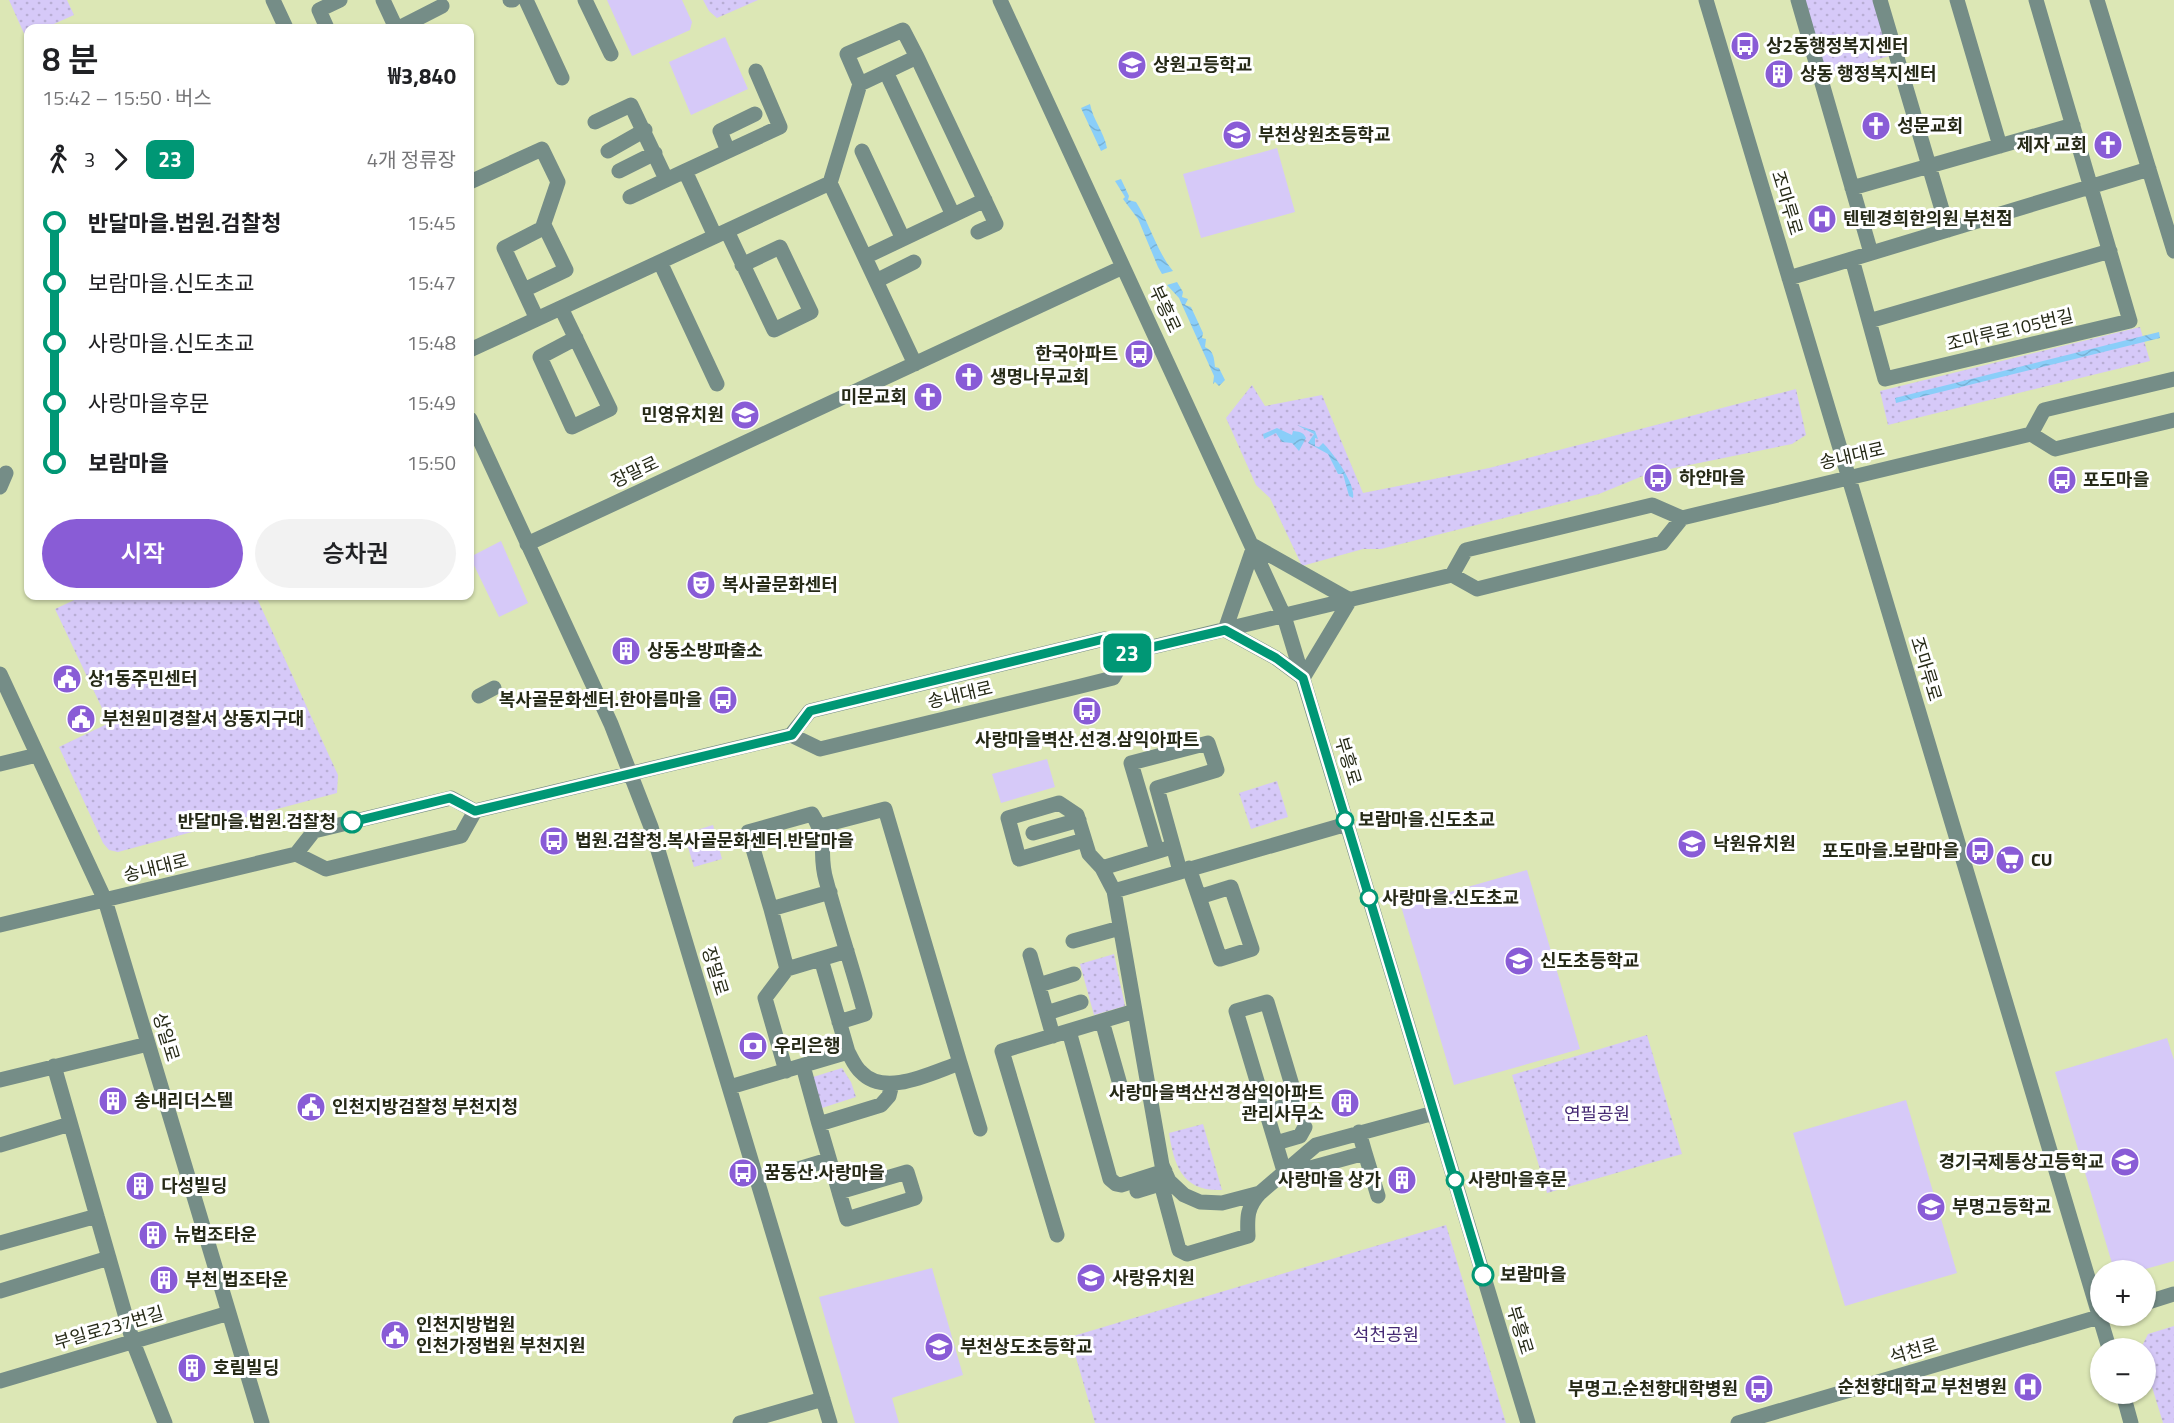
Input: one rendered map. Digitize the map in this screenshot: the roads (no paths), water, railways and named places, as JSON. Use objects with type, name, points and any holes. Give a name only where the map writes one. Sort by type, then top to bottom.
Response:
[{"type":"street","points":[[273,0],[284,24]]},
{"type":"street","points":[[325,24],[319,10],[340,0]]},
{"type":"street","points":[[384,0],[396,24]]},
{"type":"street","points":[[526,0],[562,78]]},
{"type":"street","points":[[585,0],[611,54]]},
{"type":"street","name":"부흥로","points":[[1000,0],[1254,546],[1284,616],[1528,1423]]},
{"type":"street","name":"조마루로","points":[[1706,0],[2090,1283]]},
{"type":"street","points":[[1798,0],[1871,253]]},
{"type":"street","points":[[1880,0],[1948,230]]},
{"type":"street","points":[[1957,0],[2000,146]]},
{"type":"street","name":"조마루로105번길","points":[[1852,259],[1885,379],[2130,321],[2036,0]]},
{"type":"street","points":[[2097,0],[2174,251]]},
{"type":"street","points":[[406,24],[442,6]]},
{"type":"street","points":[[978,232],[996,224],[903,30],[847,54],[860,84],[830,183],[915,364],[1123,267]]},
{"type":"street","points":[[860,84],[917,57]]},
{"type":"street","points":[[630,197],[780,127],[756,71]]},
{"type":"street","points":[[886,72],[953,215]]},
{"type":"street","points":[[595,122],[631,105],[645,130],[666,179]]},
{"type":"street","points":[[728,151],[720,131],[755,114]]},
{"type":"street","points":[[1852,188],[2073,125]]},
{"type":"street","points":[[608,151],[645,130]]},
{"type":"street","points":[[474,180],[542,149],[558,182],[542,229]]},
{"type":"street","points":[[862,151],[903,239]]},
{"type":"street","points":[[618,171],[655,153]]},
{"type":"street","points":[[1789,278],[2149,170]]},
{"type":"street","points":[[686,171],[721,234],[742,265],[774,330],[811,312],[780,247],[742,265]]},
{"type":"street","points":[[474,348],[830,183]]},
{"type":"street","points":[[865,257],[984,200]]},
{"type":"street","points":[[524,290],[566,270],[545,227],[504,248],[537,319]]},
{"type":"street","points":[[1869,321],[2110,251]]},
{"type":"street","points":[[660,262],[717,384]]},
{"type":"street","points":[[876,281],[914,262]]},
{"type":"street","points":[[561,308],[576,338],[610,408],[572,427],[540,357],[576,338]]},
{"type":"street","name":"장말로","points":[[527,544],[915,364]]},
{"type":"street","points":[[2174,379],[2044,410],[2031,434],[2055,449],[2174,420]]},
{"type":"street","name":"장말로","points":[[474,428],[611,724],[651,827],[830,1423]]},
{"type":"street","name":"송내대로","points":[[1682,518],[2031,434]]},
{"type":"street","points":[[1127,653],[1452,575],[1477,589],[1662,543],[1682,518],[1652,505],[1466,550],[1452,575]]},
{"type":"street","points":[[1225,630],[1254,546],[1350,600]]},
{"type":"street","points":[[1225,630],[1276,658],[1303,678],[1350,600]]},
{"type":"street","name":"송내대로","points":[[1104,639],[1127,653],[1113,678],[1081,686],[820,748],[792,735],[810,711],[1093,641],[1104,639]]},
{"type":"street","name":"상일로","points":[[0,674],[105,900],[262,1423]]},
{"type":"street","points":[[479,696],[494,688]]},
{"type":"street","points":[[475,811],[460,836],[326,869],[296,854],[314,831],[450,798],[475,811],[792,735]]},
{"type":"street","points":[[1140,793],[1217,770],[1208,743],[1131,763],[1157,851]]},
{"type":"street","points":[[0,764],[37,755]]},
{"type":"street","points":[[1157,788],[1173,846],[1199,897],[1220,959],[1252,949],[1231,887],[1199,897]]},
{"type":"street","points":[[1084,840],[1019,860],[1008,818],[1059,803],[1077,815],[1089,854],[1102,868],[1113,891],[1167,1176],[1163,1191],[1179,1250],[1187,1254],[1248,1236],[1249,1205],[1316,1145],[1434,1113]]},
{"type":"street","points":[[820,826],[885,809],[980,1129]]},
{"type":"street","points":[[787,969],[748,832],[812,814],[820,826],[824,842],[823,866],[865,1014],[839,1022]]},
{"type":"street","points":[[1033,833],[1079,820]]},
{"type":"street","points":[[1113,891],[1347,824]]},
{"type":"street","points":[[1102,868],[1173,846]]},
{"type":"street","name":"송내대로","points":[[0,925],[296,854]]},
{"type":"street","points":[[1126,861],[1134,886]]},
{"type":"street","points":[[771,909],[830,892]]},
{"type":"street","name":"송내대로","points":[[0,917],[25,919]]},
{"type":"street","name":"송내대로","points":[[0,934],[25,919]]},
{"type":"street","points":[[1073,941],[1120,928]]},
{"type":"street","points":[[786,1071],[765,998],[787,969],[847,951]]},
{"type":"street","points":[[1030,954],[1053,1035]]},
{"type":"street","points":[[821,959],[848,1052],[866,1077],[881,1083],[892,1083],[960,1063]]},
{"type":"street","points":[[1039,985],[1074,974]]},
{"type":"street","points":[[1047,1013],[1081,1002]]},
{"type":"street","points":[[1267,1112],[1297,1102],[1267,1002],[1236,1011],[1276,1143],[1281,1174]]},
{"type":"street","points":[[1057,1235],[1002,1051],[1135,1011]]},
{"type":"street","points":[[1102,1021],[1121,1088]]},
{"type":"street","points":[[1069,1031],[1110,1179],[1121,1185],[1167,1176]]},
{"type":"street","points":[[0,1080],[148,1044]]},
{"type":"street","points":[[730,1088],[848,1052]]},
{"type":"street","points":[[54,1066],[133,1342],[164,1421],[148,1423]]},
{"type":"street","points":[[803,1066],[828,1160],[847,1219],[915,1198],[907,1172],[839,1192]]},
{"type":"street","points":[[819,1124],[880,1105],[889,1096],[892,1083]]},
{"type":"street","points":[[0,1145],[70,1124]]},
{"type":"street","points":[[1276,1143],[1300,1136],[1305,1127]]},
{"type":"street","points":[[1359,1132],[1378,1196]]},
{"type":"street","points":[[1281,1174],[1365,1154]]},
{"type":"street","points":[[785,1173],[828,1160]]},
{"type":"street","points":[[1137,1191],[1167,1176]]},
{"type":"street","points":[[1167,1176],[1184,1195],[1200,1202],[1222,1203],[1260,1193]]},
{"type":"street","points":[[0,1243],[97,1216]]},
{"type":"street","points":[[0,1291],[109,1258]]},
{"type":"street","points":[[2156,1300],[2174,1294]]},
{"type":"street","name":"부일로237번길","points":[[0,1381],[229,1313]]},
{"type":"street","name":"석천로","points":[[1738,1423],[2090,1319]]},
{"type":"street","points":[[741,1423],[823,1399]]},
{"type":"street","points":[[2125,1404],[2131,1423]]},
{"type":"water","points":[[1090,104],[1107,148],[1101,151],[1081,108]]},
{"type":"water","points":[[1121,179],[1129,196],[1128,200],[1136,202],[1162,255],[1173,271],[1162,274],[1158,267],[1138,219],[1123,199],[1125,197],[1115,181]]},
{"type":"water","points":[[1177,282],[1183,292],[1182,297],[1188,299],[1185,305],[1191,307],[1203,333],[1202,338],[1206,339],[1205,347],[1212,353],[1215,367],[1219,368],[1225,380],[1219,386],[1215,382],[1213,384],[1214,376],[1179,298],[1167,285]]},
{"type":"water","points":[[2159,332],[2160,338],[1896,403],[1895,398]]},
{"type":"water","points":[[1297,425],[1315,431],[1318,439],[1315,438],[1315,446],[1319,447],[1323,443],[1338,461],[1351,485],[1353,498],[1349,496],[1343,474],[1338,474],[1328,454],[1308,443],[1314,434]]},
{"type":"water","points":[[1277,428],[1292,435],[1293,431],[1303,434],[1306,438],[1299,451],[1292,443],[1282,442],[1276,433],[1264,439],[1263,434]]},
{"type":"place","name":"상2동행정복지센터","points":[[1745,46]]},
{"type":"place","name":"상원고등학교","points":[[1132,65]]},
{"type":"place","name":"상동 행정복지센터","points":[[1779,74]]},
{"type":"place","name":"성문교회","points":[[1876,126]]},
{"type":"place","name":"부천상원초등학교","points":[[1237,135]]},
{"type":"place","name":"제자 교회","points":[[2108,145]]},
{"type":"place","name":"텐텐경희한의원 부천점","points":[[1822,219]]},
{"type":"place","name":"한국아파트","points":[[1139,354]]},
{"type":"place","name":"생명나무교회","points":[[969,377]]},
{"type":"place","name":"미문교회","points":[[928,397]]},
{"type":"place","name":"민영유치원","points":[[745,415]]},
{"type":"place","name":"하얀마을","points":[[1658,478]]},
{"type":"place","name":"포도마을","points":[[2062,480]]},
{"type":"place","name":"복사골문화센터","points":[[701,585]]},
{"type":"place","name":"상동소방파출소","points":[[626,651]]},
{"type":"place","name":"상1동주민센터","points":[[67,679]]},
{"type":"place","name":"복사골문화센터.한아름마을","points":[[723,700]]},
{"type":"place","name":"사랑마을벽산.선경.삼익아파트","points":[[1087,711]]},
{"type":"place","name":"부천원미경찰서 상동지구대","points":[[81,719]]},
{"type":"place","name":"보람마을.신도초교","points":[[1345,820]]},
{"type":"place","name":"반달마을.법원.검찰청","points":[[352,822]]},
{"type":"place","name":"법원.검찰청.복사골문화센터.반달마을","points":[[554,841]]},
{"type":"place","name":"낙원유치원","points":[[1692,844]]},
{"type":"place","name":"포도마을.보람마을","points":[[1980,851]]},
{"type":"place","name":"CU","points":[[2010,860]]},
{"type":"place","name":"사랑마을.신도초교","points":[[1369,898]]},
{"type":"place","name":"신도초등학교","points":[[1519,961]]},
{"type":"place","name":"우리은행","points":[[753,1046]]},
{"type":"place","name":"송내리더스텔","points":[[113,1101]]},
{"type":"place","name":"사랑마을벽산선경삼익아파트 관리사무소","points":[[1345,1103]]},
{"type":"place","name":"인천지방검찰청 부천지청","points":[[311,1107]]},
{"type":"place","name":"경기국제통상고등학교","points":[[2125,1162]]},
{"type":"place","name":"꿈동산.사랑마을","points":[[743,1173]]},
{"type":"place","name":"사랑마을 상가","points":[[1402,1180]]},
{"type":"place","name":"사랑마을후문","points":[[1455,1180]]},
{"type":"place","name":"다성빌딩","points":[[140,1186]]},
{"type":"place","name":"부명고등학교","points":[[1931,1207]]},
{"type":"place","name":"뉴법조타운","points":[[153,1235]]},
{"type":"place","name":"보람마을","points":[[1483,1275]]},
{"type":"place","name":"사랑유치원","points":[[1091,1278]]},
{"type":"place","name":"부천 법조타운","points":[[164,1280]]},
{"type":"place","name":"인천지방법원 인천가정법원 부천지원","points":[[395,1335]]},
{"type":"place","name":"부천상도초등학교","points":[[939,1347]]},
{"type":"place","name":"호림빌딩","points":[[192,1368]]},
{"type":"place","name":"순천향대학교 부천병원","points":[[2028,1387]]},
{"type":"place","name":"부명고.순천향대학병원","points":[[1759,1389]]},
{"type":"park label","name":"연필공원","points":[[1597,1114]]},
{"type":"park label","name":"석천공원","points":[[1386,1335]]}]
